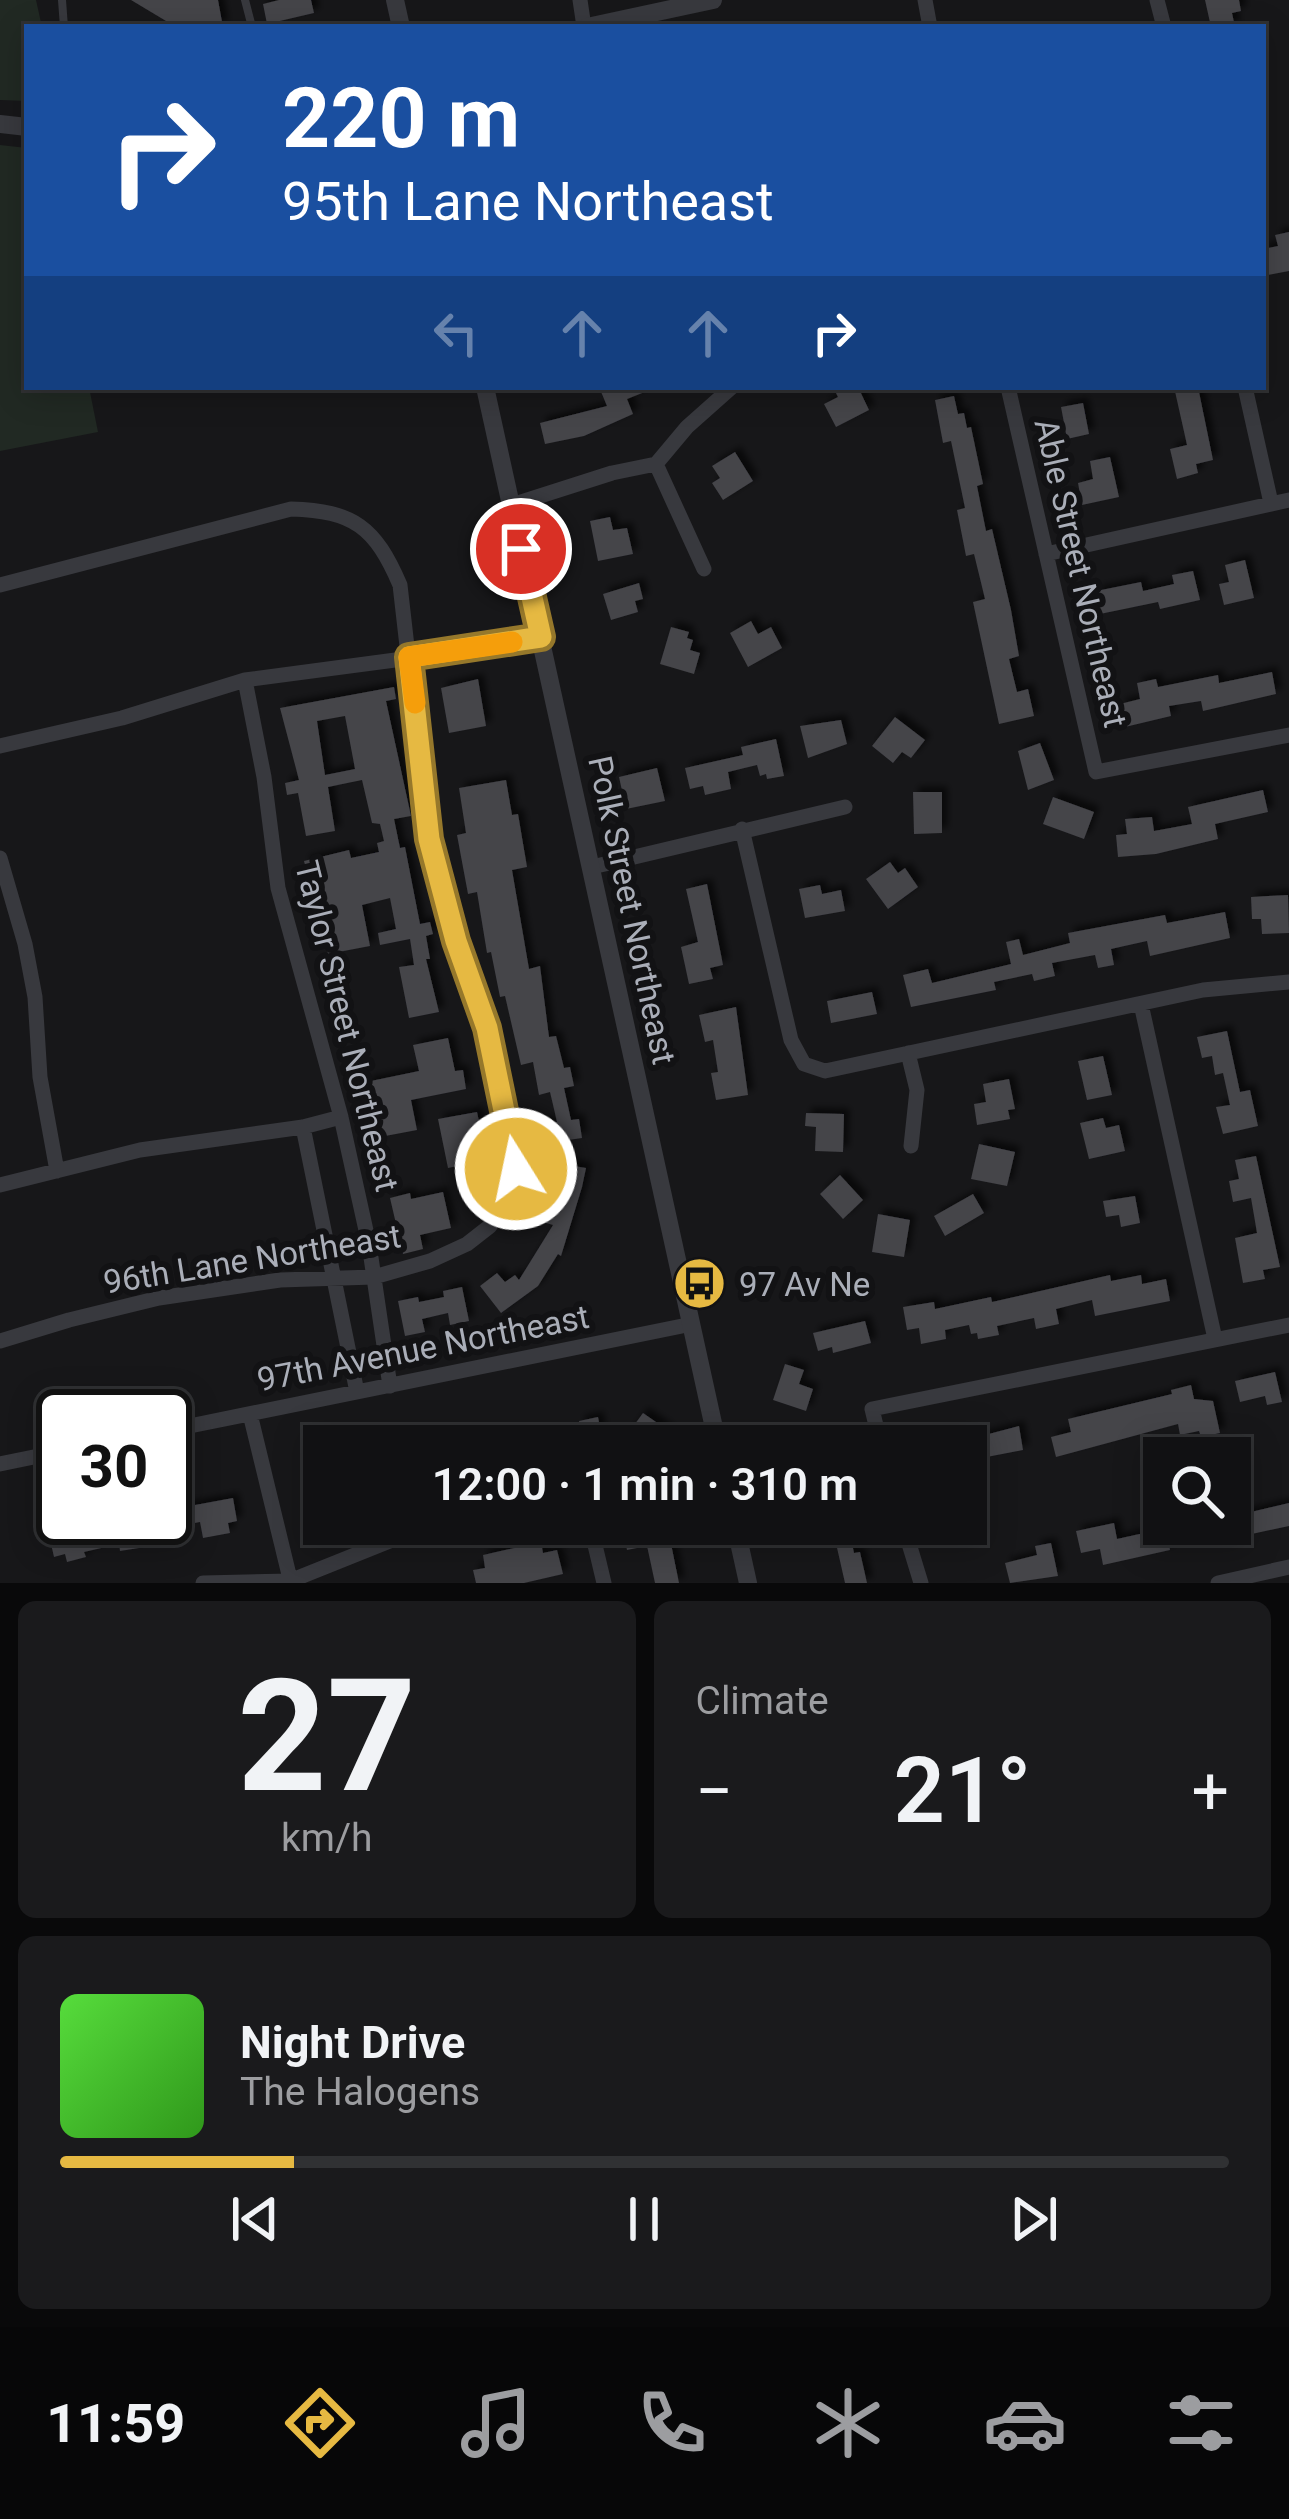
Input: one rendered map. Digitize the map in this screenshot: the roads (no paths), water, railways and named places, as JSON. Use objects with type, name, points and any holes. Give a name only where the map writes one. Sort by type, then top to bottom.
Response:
[{"type":"street","points":[[599,24],[712,0]]},
{"type":"street","name":"Polk Street Northeast","points":[[486,390],[714,1425]]},
{"type":"street","points":[[512,505],[656,464],[687,427],[729,390]]},
{"type":"street","name":"Able Street Northeast","points":[[1009,390],[1096,772],[1289,735]]},
{"type":"street","points":[[1246,390],[1271,503]]},
{"type":"street","points":[[656,464],[704,569]]},
{"type":"street","points":[[1046,554],[1289,500]]},
{"type":"street","points":[[0,585],[291,509],[332,511],[363,529],[387,555],[400,585],[409,657]]},
{"type":"street","points":[[0,746],[122,718],[245,680],[541,637]]},
{"type":"street","name":"96th Lane Northeast","points":[[0,1341],[159,1298],[280,1280],[374,1276],[430,1262],[490,1226],[516,1169],[487,1028],[456,941],[429,839],[409,657]]},
{"type":"street","name":"Taylor Street Northeast","points":[[245,680],[278,888],[341,1117],[374,1276],[390,1386]]},
{"type":"street","points":[[592,867],[845,807]]},
{"type":"street","points":[[742,829],[791,1040],[804,1064],[825,1071],[1203,990],[1289,982]]},
{"type":"street","points":[[0,858],[35,997],[40,1077],[57,1171]]},
{"type":"street","points":[[1141,1004],[1216,1339]]},
{"type":"street","points":[[908,1053],[917,1090],[911,1146]]},
{"type":"street","points":[[0,1185],[140,1150],[303,1127],[341,1117]]},
{"type":"street","name":"Taylor Street Northeast","points":[[303,1127],[357,1392]]},
{"type":"street","name":"97th Avenue Northeast","points":[[192,1426],[692,1324]]},
{"type":"street","points":[[876,1425],[872,1408],[1289,1325]]},
{"type":"street","points":[[250,1414],[291,1582]]},
{"type":"street","points":[[0,1464],[36,1457]]},
{"type":"street","points":[[203,1583],[291,1582],[382,1545]]},
{"type":"street","points":[[595,1545],[604,1583]]},
{"type":"street","points":[[740,1545],[748,1583]]},
{"type":"street","points":[[909,1545],[921,1583]]},
{"type":"street","points":[[1218,1583],[1289,1568]]},
{"type":"place","name":"97 Av Ne","points":[[700,1284]]}]
